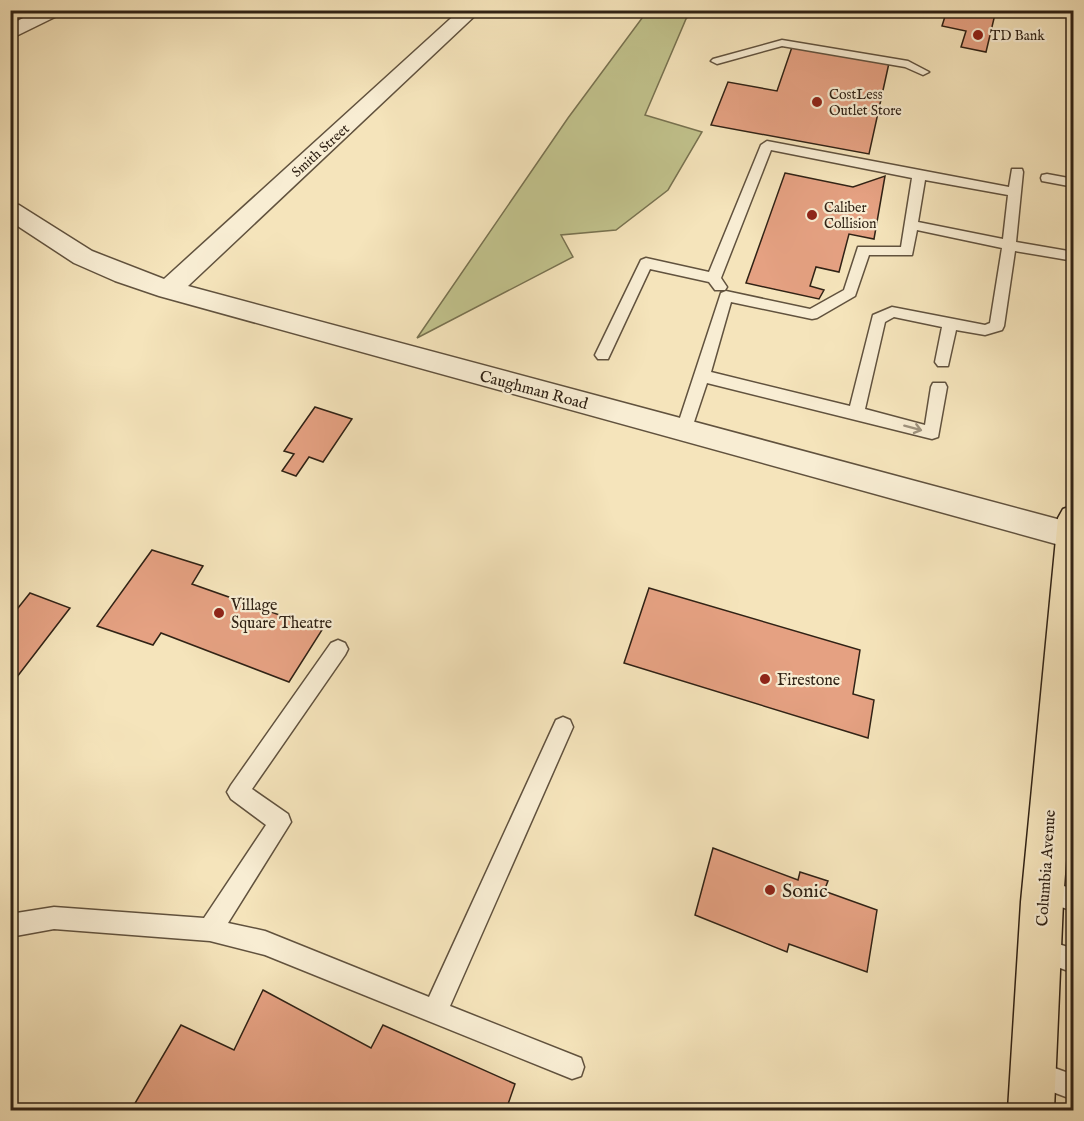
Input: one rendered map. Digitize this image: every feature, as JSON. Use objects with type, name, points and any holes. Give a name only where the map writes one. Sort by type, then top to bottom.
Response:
[{"type":"main road","name":"Columbia Avenue","points":[[1032,1110],[1033,1072],[1057,956],[1073,527]]},
{"type":"street","points":[[10,33],[54,10]]},
{"type":"street","name":"Smith Street","points":[[168,290],[472,10]]},
{"type":"street","name":"Caughman Road","points":[[10,210],[83,257],[124,275],[168,290],[684,430],[1073,527]]},
{"type":"lane","points":[[717,61],[782,43],[908,64],[923,72]]},
{"type":"lane","points":[[714,278],[767,145],[1015,192]]},
{"type":"lane","points":[[856,413],[878,319],[892,312],[986,330],[997,326],[1017,172]]},
{"type":"lane","points":[[603,355],[646,262],[714,278],[726,296],[812,314],[850,293],[863,250],[907,252],[919,175]]},
{"type":"lane","points":[[1047,178],[1074,183]]},
{"type":"lane","points":[[912,225],[1074,257]]},
{"type":"lane","points":[[684,430],[726,296]]},
{"type":"lane","points":[[943,362],[950,323]]},
{"type":"lane","points":[[702,376],[932,434],[939,387]]},
{"type":"lane","points":[[210,930],[279,822],[238,792],[338,649]]},
{"type":"lane","points":[[435,1012],[564,727]]},
{"type":"lane","points":[[10,926],[54,918],[210,930],[265,943],[572,1067]]},
{"type":"lane","points":[[1033,1072],[1074,1088]]},
{"type":"green space","points":[[648,10],[693,11],[686,19],[645,115],[702,132],[668,190],[616,230],[561,235],[573,257],[417,338],[568,118]]},
{"type":"building","name":"TD Bank","points":[[947,10],[996,10],[986,52],[961,47],[966,31],[942,26]]},
{"type":"building","points":[[792,47],[889,63],[869,154],[711,125],[728,82],[777,91]]},
{"type":"building","points":[[785,173],[853,187],[885,176],[874,239],[849,234],[839,272],[816,267],[810,286],[824,290],[819,299],[746,283]]},
{"type":"building","points":[[315,407],[352,419],[323,462],[309,457],[296,476],[282,471],[294,454],[284,451]]},
{"type":"building","points":[[152,550],[203,566],[192,584],[322,630],[289,682],[161,633],[153,645],[97,626]]},
{"type":"building","name":"Firestone","points":[[649,588],[860,650],[853,694],[874,700],[868,738],[624,663]]},
{"type":"building","points":[[30,593],[70,608],[10,686],[10,618]]},
{"type":"building","points":[[713,848],[798,880],[800,872],[828,881],[824,891],[877,910],[867,972],[789,944],[787,952],[695,915]]},
{"type":"building","points":[[263,990],[371,1048],[383,1025],[515,1084],[506,1110],[131,1110],[181,1025],[234,1050]]},
{"type":"place","name":"TD Bank","points":[[978,35]]},
{"type":"place","name":"CostLess Outlet Store","points":[[817,102]]},
{"type":"place","name":"Caliber Collision","points":[[812,215]]},
{"type":"place","name":"Village Square Theatre","points":[[219,613]]},
{"type":"place","name":"Firestone","points":[[765,679]]},
{"type":"place","name":"Sonic","points":[[770,890]]}]
